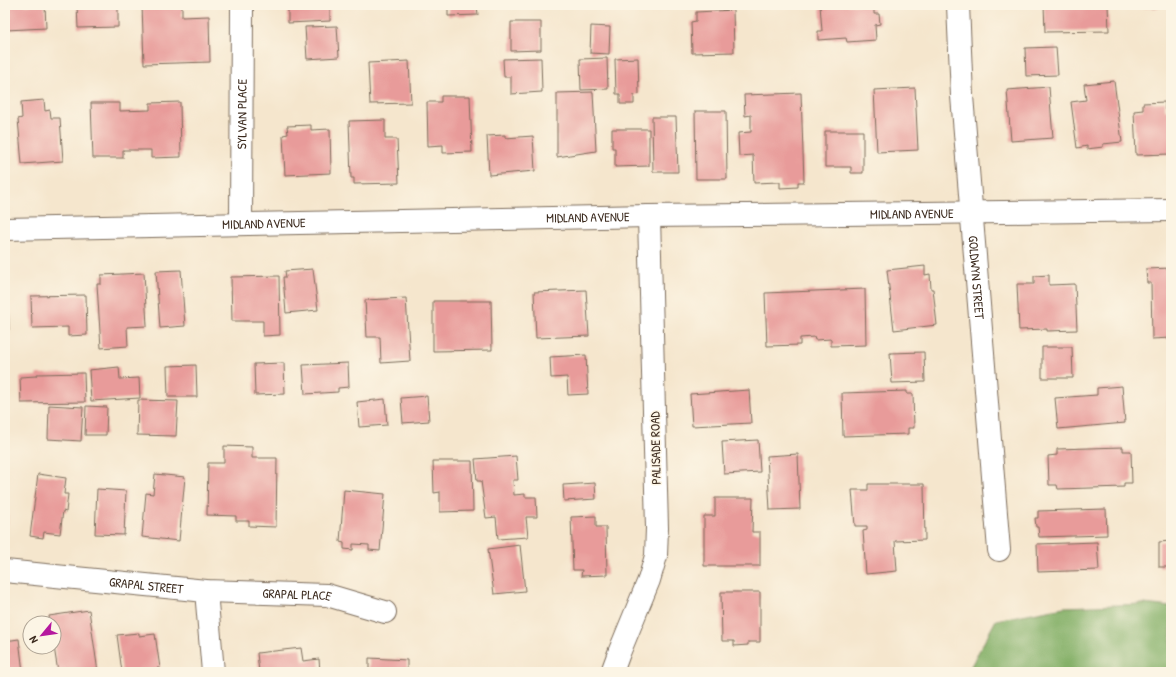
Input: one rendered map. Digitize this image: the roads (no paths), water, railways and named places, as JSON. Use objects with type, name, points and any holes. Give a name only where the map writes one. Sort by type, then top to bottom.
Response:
[{"type":"street","name":"SYLVAN PLACE","points":[[241,223],[242,5]]},
{"type":"street","name":"GOLDWYN STREET","points":[[958,5],[962,96],[999,550]]},
{"type":"street","name":"MIDLAND AVENUE","points":[[5,229],[241,223],[649,216],[1171,210]]},
{"type":"street","name":"PALISADE ROAD","points":[[612,672],[650,580],[656,556],[657,528],[649,216]]},
{"type":"street","name":"GRAPAL STREET","points":[[5,571],[206,591]]},
{"type":"street","name":"GRAPAL PLACE","points":[[206,591],[327,596],[385,612]]},
{"type":"street","points":[[206,591],[213,672]]}]
